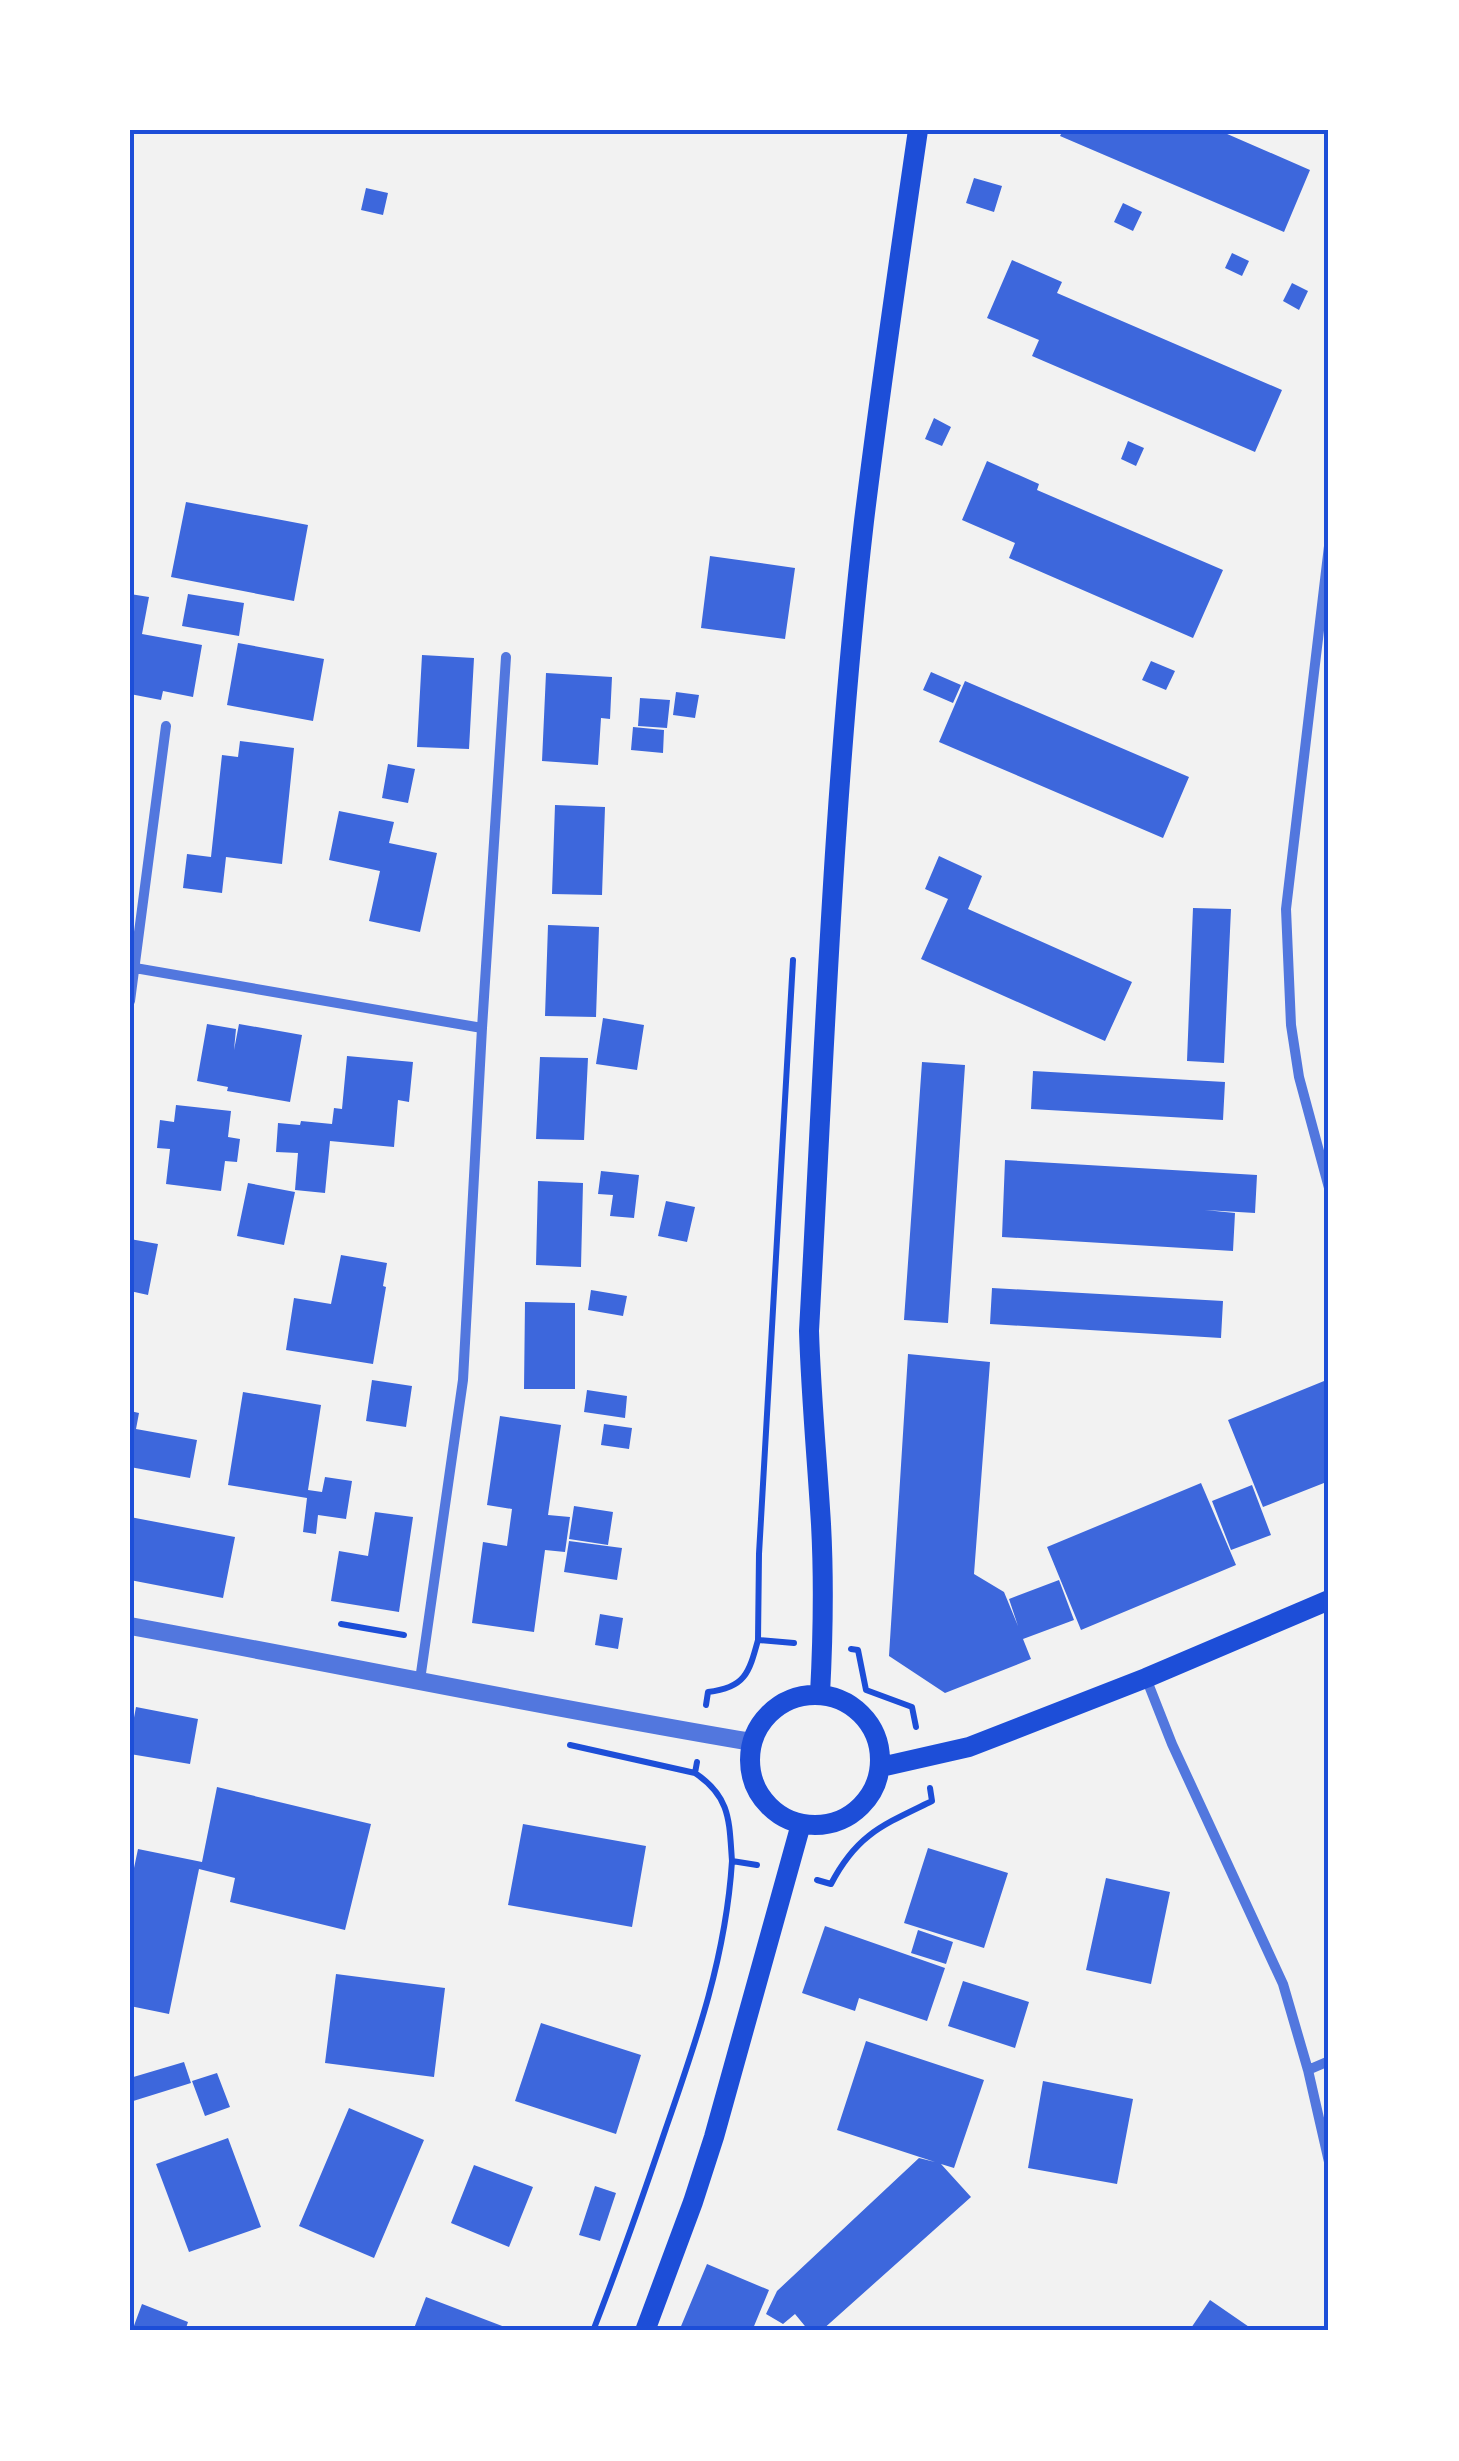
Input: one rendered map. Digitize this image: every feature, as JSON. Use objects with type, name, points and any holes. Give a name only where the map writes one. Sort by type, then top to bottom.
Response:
[{"type":"main road","points":[[820,1694],[821,1527],[809,1330],[834,898],[864,522],[918,130]]},
{"type":"main road","points":[[881,1768],[969,1747],[1146,1678],[1329,1600]]},
{"type":"main road","points":[[820,1694],[841,1700],[866,1719],[880,1746],[881,1768],[875,1789],[862,1807],[844,1820],[823,1825],[801,1824],[770,1808],[752,1778],[749,1760],[759,1726],[770,1712],[803,1695],[820,1694]]},
{"type":"main road","points":[[645,2331],[714,2137],[801,1824]]},
{"type":"street","points":[[1329,546],[1286,910],[1296,1060],[1329,1188]]},
{"type":"street","points":[[420,1680],[463,1380],[506,657]]},
{"type":"street","points":[[130,1002],[166,726]]},
{"type":"street","points":[[135,968],[482,1028]]},
{"type":"street","points":[[130,1626],[576,1713],[752,1742]]},
{"type":"street","points":[[1146,1678],[1172,1744],[1283,1984],[1329,2162]]},
{"type":"street","points":[[1308,2070],[1329,2060]]},
{"type":"path","points":[[341,1624],[426,1639]]},
{"type":"path","points":[[569,1744],[696,1774]]},
{"type":"path","points":[[593,2331],[704,2021],[730,1904],[732,1860]]},
{"type":"building","points":[[1063,130],[1218,130],[1310,170],[1284,232],[1060,136]]},
{"type":"building","points":[[974,178],[1002,186],[994,212],[966,203]]},
{"type":"building","points":[[366,188],[388,193],[383,215],[361,210]]},
{"type":"building","points":[[1123,203],[1142,212],[1133,231],[1114,222]]},
{"type":"building","points":[[1232,253],[1249,261],[1242,276],[1225,268]]},
{"type":"building","points":[[1012,260],[1062,282],[1057,293],[1282,390],[1255,452],[1032,356],[1039,340],[987,318]]},
{"type":"building","points":[[1292,283],[1308,291],[1299,310],[1283,301]]},
{"type":"building","points":[[934,418],[951,427],[942,446],[925,439]]},
{"type":"building","points":[[1128,441],[1144,448],[1136,466],[1121,459]]},
{"type":"building","points":[[987,461],[1039,484],[1037,490],[1223,570],[1193,638],[1009,558],[1015,543],[962,520]]},
{"type":"building","points":[[186,502],[308,525],[294,601],[171,577]]},
{"type":"building","points":[[710,556],[795,568],[785,639],[701,628]]},
{"type":"building","points":[[130,594],[149,597],[142,634],[202,645],[193,697],[163,691],[161,700],[130,694]]},
{"type":"building","points":[[188,594],[244,603],[239,636],[182,626]]},
{"type":"building","points":[[238,643],[324,659],[313,721],[227,705]]},
{"type":"building","points":[[422,655],[474,658],[469,749],[417,747]]},
{"type":"building","points":[[1151,661],[1175,671],[1166,690],[1142,680]]},
{"type":"building","points":[[931,672],[961,685],[953,703],[923,690]]},
{"type":"building","points":[[546,673],[612,677],[610,719],[601,718],[598,765],[542,761]]},
{"type":"building","points":[[965,681],[1189,777],[1163,838],[939,742]]},
{"type":"building","points":[[676,692],[699,695],[695,718],[673,715]]},
{"type":"building","points":[[640,698],[670,700],[667,728],[638,726]]},
{"type":"building","points":[[633,727],[664,730],[663,753],[631,750]]},
{"type":"building","points":[[240,741],[294,748],[282,864],[226,857],[222,893],[183,888],[187,854],[211,857],[222,755],[238,757]]},
{"type":"building","points":[[388,764],[415,769],[408,803],[382,798]]},
{"type":"building","points":[[555,805],[605,807],[602,895],[552,894]]},
{"type":"building","points":[[339,811],[394,822],[389,843],[437,853],[420,932],[369,921],[380,871],[329,860]]},
{"type":"building","points":[[939,856],[982,876],[968,909],[1132,982],[1105,1041],[921,959],[948,899],[925,889]]},
{"type":"building","points":[[1193,908],[1231,909],[1224,1063],[1187,1061]]},
{"type":"building","points":[[548,925],[599,927],[596,1017],[545,1016]]},
{"type":"building","points":[[603,1018],[644,1025],[637,1070],[596,1064]]},
{"type":"building","points":[[207,1024],[236,1029],[234,1050],[239,1024],[302,1035],[290,1102],[227,1091],[228,1087],[197,1081]]},
{"type":"building","points":[[347,1056],[413,1062],[409,1102],[398,1100],[394,1147],[330,1141],[325,1193],[295,1190],[298,1153],[276,1152],[278,1123],[332,1124],[334,1108],[342,1109]]},
{"type":"building","points":[[540,1057],[588,1058],[584,1140],[536,1139]]},
{"type":"building","points":[[922,1062],[965,1065],[948,1323],[904,1320]]},
{"type":"building","points":[[1033,1071],[1225,1082],[1223,1120],[1031,1109]]},
{"type":"building","points":[[176,1105],[231,1111],[228,1137],[240,1139],[237,1162],[225,1161],[221,1191],[166,1184],[170,1149],[157,1148],[160,1120],[174,1122]]},
{"type":"building","points":[[1005,1160],[1257,1175],[1255,1213],[1205,1210],[1235,1213],[1233,1251],[1002,1237]]},
{"type":"building","points":[[601,1171],[639,1175],[634,1218],[610,1216],[613,1195],[598,1194]]},
{"type":"building","points":[[538,1181],[583,1183],[581,1267],[536,1265]]},
{"type":"building","points":[[248,1183],[295,1192],[284,1245],[237,1236]]},
{"type":"building","points":[[666,1201],[695,1207],[687,1242],[658,1236]]},
{"type":"building","points":[[130,1239],[158,1244],[148,1295],[130,1291]]},
{"type":"building","points":[[341,1255],[387,1263],[373,1364],[286,1350],[294,1298],[331,1304]]},
{"type":"building","points":[[992,1288],[1223,1301],[1221,1338],[990,1324]]},
{"type":"building","points":[[591,1290],[627,1296],[623,1316],[588,1310]]},
{"type":"building","points":[[525,1302],[575,1303],[575,1389],[524,1389]]},
{"type":"building","points":[[908,1354],[990,1362],[974,1574],[1004,1592],[1018,1626],[1009,1599],[1059,1580],[1074,1620],[1023,1639],[1031,1659],[945,1693],[889,1656]]},
{"type":"building","points":[[1329,1379],[1329,1481],[1263,1507],[1228,1420]]},
{"type":"building","points":[[372,1380],[412,1386],[406,1427],[366,1421]]},
{"type":"building","points":[[587,1390],[627,1396],[625,1418],[584,1412]]},
{"type":"building","points":[[243,1392],[321,1405],[308,1490],[322,1492],[325,1477],[352,1481],[346,1519],[318,1515],[316,1534],[303,1532],[307,1498],[228,1485]]},
{"type":"building","points":[[130,1411],[139,1413],[136,1429],[197,1440],[190,1478],[130,1467]]},
{"type":"building","points":[[500,1416],[561,1425],[548,1515],[570,1517],[565,1552],[545,1550],[534,1632],[472,1623],[483,1542],[507,1546],[512,1509],[487,1505]]},
{"type":"building","points":[[604,1424],[632,1428],[629,1449],[601,1445]]},
{"type":"building","points":[[1201,1483],[1236,1565],[1081,1630],[1047,1547]]},
{"type":"building","points":[[1252,1485],[1271,1535],[1231,1550],[1212,1501]]},
{"type":"building","points":[[574,1506],[613,1512],[608,1545],[569,1539]]},
{"type":"building","points":[[375,1512],[413,1517],[399,1612],[331,1601],[339,1551],[368,1556]]},
{"type":"building","points":[[130,1517],[235,1537],[223,1598],[130,1580]]},
{"type":"building","points":[[569,1541],[622,1548],[617,1580],[564,1572]]},
{"type":"building","points":[[600,1614],[623,1618],[618,1649],[595,1645]]},
{"type":"building","points":[[136,1707],[198,1719],[190,1764],[130,1754]]},
{"type":"building","points":[[217,1787],[371,1824],[345,1930],[230,1902],[235,1878],[199,1869],[169,2014],[130,2006],[130,1887],[138,1849],[202,1862]]},
{"type":"building","points":[[523,1824],[646,1846],[632,1927],[508,1905]]},
{"type":"building","points":[[928,1848],[1008,1873],[984,1948],[904,1923]]},
{"type":"building","points":[[1106,1878],[1170,1892],[1151,1984],[1086,1970]]},
{"type":"building","points":[[825,1926],[945,1968],[927,2021],[859,1998],[855,2011],[802,1993]]},
{"type":"building","points":[[918,1930],[953,1942],[946,1964],[911,1953]]},
{"type":"building","points":[[336,1974],[445,1988],[434,2077],[325,2063]]},
{"type":"building","points":[[963,1981],[1029,2002],[1015,2048],[948,2026]]},
{"type":"building","points":[[541,2023],[641,2055],[616,2134],[515,2101]]},
{"type":"building","points":[[866,2041],[984,2080],[954,2168],[941,2164],[971,2197],[821,2331],[809,2331],[795,2314],[783,2324],[766,2314],[777,2291],[919,2158],[935,2162],[837,2130]]},
{"type":"building","points":[[184,2062],[191,2083],[130,2102],[130,2078]]},
{"type":"building","points":[[217,2073],[230,2107],[205,2116],[192,2081]]},
{"type":"building","points":[[1043,2081],[1133,2099],[1117,2184],[1028,2168]]},
{"type":"building","points":[[349,2108],[424,2140],[374,2258],[299,2226]]},
{"type":"building","points":[[228,2138],[261,2227],[189,2252],[156,2164]]},
{"type":"building","points":[[474,2165],[533,2187],[509,2247],[451,2223]]},
{"type":"building","points":[[595,2186],[616,2193],[600,2241],[579,2235]]},
{"type":"building","points":[[707,2264],[769,2290],[752,2331],[679,2331]]},
{"type":"building","points":[[426,2297],[515,2331],[413,2331]]},
{"type":"building","points":[[1210,2300],[1255,2331],[1189,2331]]},
{"type":"building","points":[[142,2304],[188,2322],[185,2331],[132,2331]]}]
